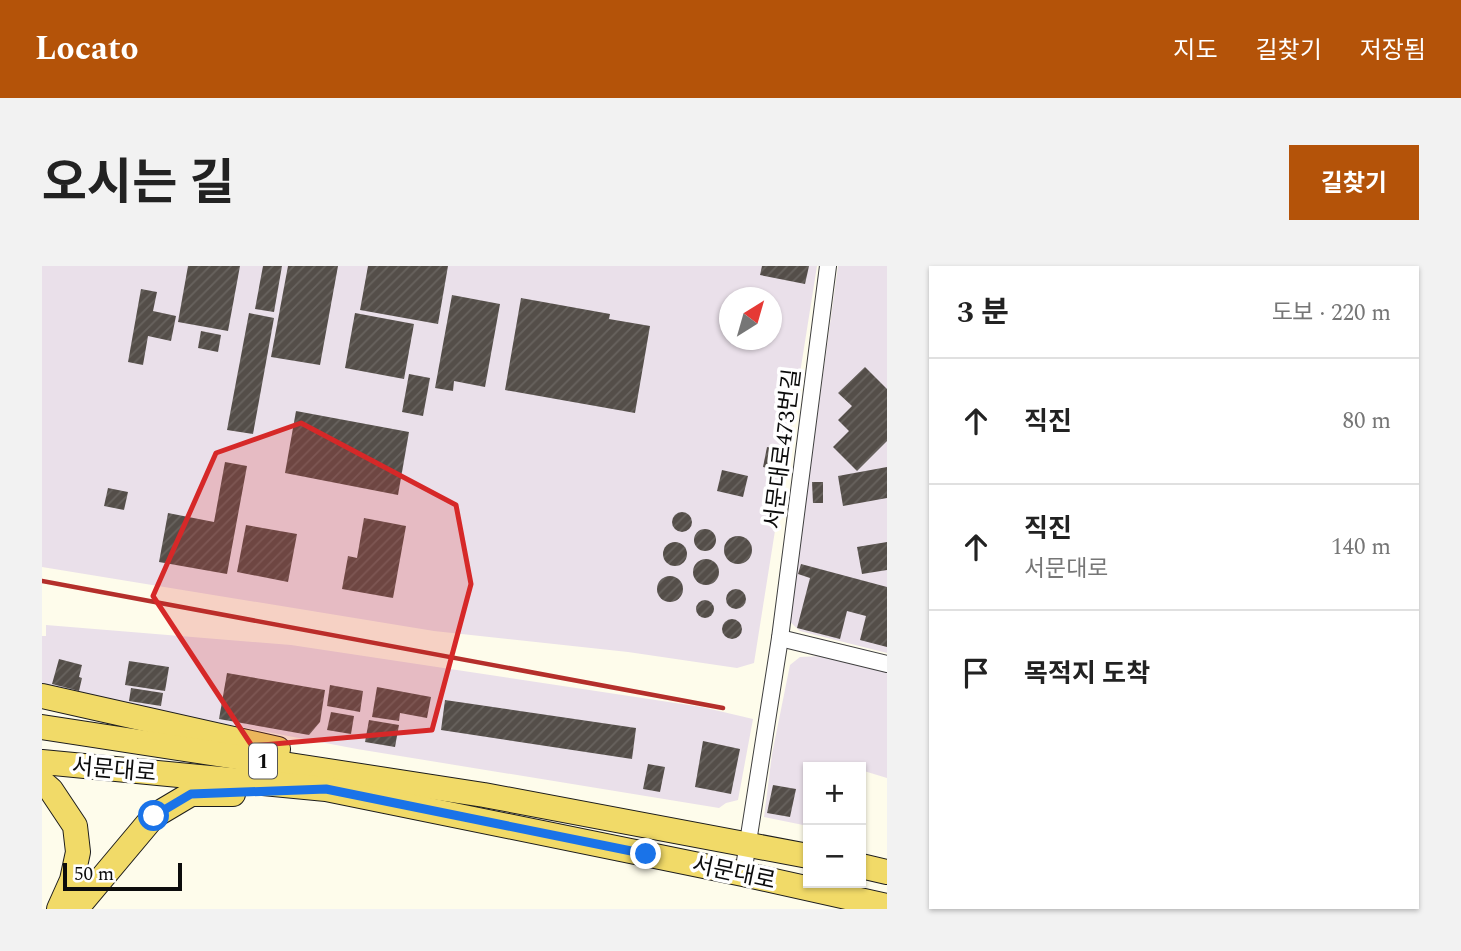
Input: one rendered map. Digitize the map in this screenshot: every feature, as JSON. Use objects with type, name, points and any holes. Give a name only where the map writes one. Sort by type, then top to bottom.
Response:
[{"type":"main road","points":[[42,696],[484,795]]},
{"type":"main road","name":"서문대로","points":[[42,727],[484,795],[803,855]]},
{"type":"main road","name":"서문대로","points":[[42,762],[326,789],[887,906]]},
{"type":"main road","points":[[42,782],[51,790],[75,826],[78,852],[72,880],[59,909]]},
{"type":"main road","points":[[76,909],[154,816],[191,794],[326,789]]},
{"type":"main road","points":[[866,867],[887,872]]},
{"type":"street","name":"서문대로473번길","points":[[743,874],[780,638],[828,266]]},
{"type":"street","points":[[780,638],[887,664]]},
{"type":"highlighted area","points":[[301,423],[456,505],[471,584],[432,730],[252,746],[153,596],[216,453]]},
{"type":"shaded area","points":[[42,266],[817,266],[754,663],[737,668],[628,652],[434,631],[42,567]]},
{"type":"shaded area","points":[[838,266],[887,266],[887,653],[800,631],[789,621]]},
{"type":"shaded area","points":[[46,625],[291,645],[702,707],[753,719],[738,800],[719,808],[357,749],[125,705],[42,684],[42,636],[46,636]]},
{"type":"shaded area","points":[[822,656],[887,672],[887,778],[866,772],[866,762],[803,762],[803,825],[764,817],[772,754],[790,665],[800,657]]},
{"type":"building","points":[[188,266],[240,266],[228,331],[178,322]]},
{"type":"building","points":[[263,266],[282,266],[274,312],[255,309]]},
{"type":"building","points":[[288,266],[338,266],[320,365],[271,357]]},
{"type":"building","points":[[368,266],[448,266],[438,324],[360,310]]},
{"type":"building","points":[[762,266],[809,266],[805,284],[760,275]]},
{"type":"building","points":[[141,289],[157,292],[153,311],[176,316],[171,341],[148,336],[143,365],[128,362]]},
{"type":"building","points":[[452,295],[500,304],[485,387],[454,381],[453,391],[435,388]]},
{"type":"building","points":[[521,298],[610,314],[609,319],[650,326],[635,413],[505,390]]},
{"type":"building","points":[[249,313],[274,318],[253,434],[227,430]]},
{"type":"building","points":[[355,313],[414,324],[404,379],[345,368]]},
{"type":"building","points":[[201,331],[221,335],[218,352],[198,348]]},
{"type":"building","points":[[865,367],[887,389],[887,441],[857,471],[833,447],[849,431],[838,420],[852,406],[838,393]]},
{"type":"building","points":[[409,374],[430,378],[423,416],[402,412]]},
{"type":"building","points":[[296,411],[409,432],[398,495],[285,473]]},
{"type":"building","points":[[767,447],[780,450],[776,470],[763,467]]},
{"type":"building","points":[[225,462],[247,466],[227,574],[159,562],[168,513],[214,522]]},
{"type":"building","points":[[887,467],[887,498],[843,506],[838,476]]},
{"type":"building","points":[[722,470],[748,476],[743,497],[717,491]]},
{"type":"building","points":[[812,482],[823,482],[823,503],[813,503]]},
{"type":"building","points":[[108,488],[128,492],[124,510],[104,506]]},
{"type":"building","points":[[682,512],[689,515],[692,522],[689,529],[682,532],[675,529],[672,522],[675,515]]},
{"type":"building","points":[[364,518],[406,526],[393,598],[342,589],[348,556],[357,558]]},
{"type":"building","points":[[246,525],[297,534],[288,582],[237,572]]},
{"type":"building","points":[[705,529],[713,532],[716,540],[713,548],[705,551],[697,548],[694,540],[697,532]]},
{"type":"building","points":[[738,536],[748,540],[752,550],[748,560],[738,564],[728,560],[724,550],[728,540]]},
{"type":"building","points":[[675,542],[686,549],[687,554],[680,565],[675,566],[664,559],[663,554],[670,543]]},
{"type":"building","points":[[887,542],[887,570],[862,574],[857,547]]},
{"type":"building","points":[[706,559],[715,563],[719,572],[715,581],[706,585],[697,581],[693,572],[697,563]]},
{"type":"building","points":[[801,564],[887,587],[887,647],[860,640],[866,616],[847,611],[840,639],[797,628],[810,578],[798,574]]},
{"type":"building","points":[[670,576],[679,580],[683,589],[679,598],[670,602],[661,598],[657,589],[661,580]]},
{"type":"building","points":[[736,589],[743,592],[746,599],[743,606],[736,609],[729,606],[726,599],[729,592]]},
{"type":"building","points":[[701,600],[709,600],[714,609],[712,616],[701,618],[696,613],[696,605]]},
{"type":"building","points":[[732,619],[739,622],[742,629],[739,636],[732,639],[725,636],[722,629],[725,622]]},
{"type":"building","points":[[59,659],[82,665],[79,691],[52,684]]},
{"type":"building","points":[[129,661],[169,667],[165,691],[125,685]]},
{"type":"building","points":[[227,673],[325,690],[320,722],[309,735],[219,719]]},
{"type":"building","points":[[330,685],[363,691],[360,712],[327,706]]},
{"type":"building","points":[[377,687],[431,697],[427,718],[400,713],[399,721],[372,717]]},
{"type":"building","points":[[131,688],[163,693],[161,706],[129,701]]},
{"type":"building","points":[[445,700],[636,728],[632,759],[441,730]]},
{"type":"building","points":[[331,712],[354,716],[351,734],[327,730]]},
{"type":"building","points":[[369,720],[399,725],[395,747],[365,742]]},
{"type":"building","points":[[703,741],[740,749],[731,794],[695,787]]},
{"type":"building","points":[[648,764],[665,767],[660,792],[643,789]]},
{"type":"building","points":[[773,785],[796,789],[790,817],[767,813]]},
{"type":"railway","points":[[42,581],[723,708]]},
{"type":"route","points":[[154,816],[191,794],[326,789],[646,854]]}]
